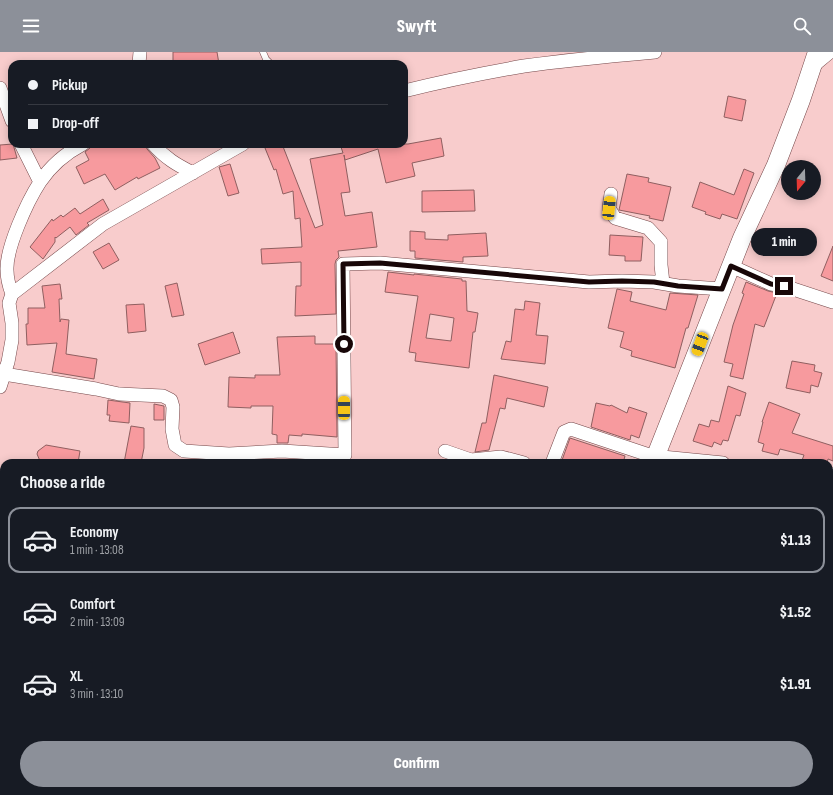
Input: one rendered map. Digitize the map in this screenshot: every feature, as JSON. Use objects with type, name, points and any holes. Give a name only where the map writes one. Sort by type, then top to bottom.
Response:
[{"type":"street","points":[[408,91],[447,81],[524,66],[595,55],[655,52]]},
{"type":"street","points":[[655,459],[742,238],[776,165],[801,100],[814,60],[830,52]]},
{"type":"street","points":[[0,88],[8,110]]},
{"type":"street","points":[[23,148],[40,182]]},
{"type":"street","points":[[12,294],[8,284],[6,270],[9,251],[25,211],[40,182],[54,165],[75,148]]},
{"type":"street","points":[[156,148],[162,155],[193,174]]},
{"type":"street","points":[[0,387],[2,373],[8,362],[12,340],[12,322],[9,303],[12,294],[103,224],[236,148]]},
{"type":"street","points":[[610,194],[609,208],[615,218],[648,228],[661,242],[663,283]]},
{"type":"street","points":[[2,373],[119,394],[163,396],[171,400],[173,408],[172,429],[175,445],[184,451],[230,454],[282,451],[345,455],[343,264],[380,263],[589,282],[622,281],[663,283],[678,286],[722,289]]},
{"type":"street","points":[[731,266],[771,284],[784,286],[833,302]]},
{"type":"street","points":[[0,284],[12,294]]},
{"type":"street","points":[[554,459],[564,432],[571,429],[652,456],[682,459]]},
{"type":"street","points":[[445,452],[468,459]]},
{"type":"street","points":[[481,459],[500,457],[508,459]]},
{"type":"building","points":[[173,52],[217,52],[218,60],[173,60]]},
{"type":"building","points":[[728,96],[746,100],[742,121],[724,117]]},
{"type":"building","points":[[441,138],[444,156],[412,163],[415,176],[386,183],[378,149],[345,160],[344,155],[350,192],[341,193],[345,216],[372,212],[377,247],[338,251],[339,257],[335,264],[336,314],[295,316],[296,286],[301,286],[301,262],[262,264],[261,249],[302,247],[300,218],[295,219],[293,191],[283,194],[276,169],[274,170],[265,148],[284,148],[315,228],[323,225],[310,159],[343,153],[341,148],[408,148],[408,144]]},
{"type":"building","points":[[8,144],[8,148],[14,148],[17,158],[0,160],[0,145]]},
{"type":"building","points":[[90,148],[147,148],[155,158],[160,168],[138,179],[137,177],[115,190],[105,174],[84,184],[76,167],[89,160],[85,152]]},
{"type":"building","points":[[230,164],[239,193],[228,196],[219,167]]},
{"type":"building","points":[[744,169],[754,173],[737,219],[722,214],[720,219],[705,214],[706,212],[692,207],[700,182],[734,195]]},
{"type":"building","points":[[627,174],[649,178],[648,182],[671,187],[663,221],[649,218],[650,216],[619,210]]},
{"type":"building","points":[[474,190],[475,211],[422,212],[422,191]]},
{"type":"building","points":[[103,199],[109,210],[87,223],[89,225],[76,235],[70,227],[56,238],[55,237],[55,242],[43,259],[30,247],[52,219],[53,221],[61,215],[63,217],[75,208],[80,214]]},
{"type":"building","points":[[410,231],[425,232],[425,239],[448,240],[448,235],[486,233],[488,256],[463,257],[463,262],[415,258],[415,251],[410,251]]},
{"type":"building","points":[[610,235],[643,237],[641,261],[625,261],[625,256],[609,255]]},
{"type":"building","points":[[109,243],[119,260],[103,269],[93,252]]},
{"type":"building","points":[[833,246],[833,281],[821,276]]},
{"type":"building","points":[[388,272],[462,279],[462,281],[466,281],[467,311],[478,313],[475,332],[473,332],[469,368],[415,361],[416,353],[409,352],[418,296],[385,292]],"holes":[[[430,314],[454,318],[451,341],[426,338]]]},
{"type":"building","points":[[746,282],[777,293],[764,327],[755,324],[743,379],[730,376],[733,364],[724,362],[733,325],[744,294],[742,293]]},
{"type":"building","points":[[177,283],[184,315],[172,317],[165,286]]},
{"type":"building","points":[[60,284],[62,299],[59,299],[60,322],[61,319],[69,320],[66,354],[97,359],[94,379],[52,372],[57,343],[27,345],[26,324],[28,324],[28,308],[45,308],[42,286]]},
{"type":"building","points":[[617,289],[632,292],[630,301],[666,310],[670,293],[698,295],[688,328],[686,328],[675,368],[631,356],[632,351],[620,347],[624,332],[608,328]]},
{"type":"building","points":[[525,301],[540,303],[536,335],[548,336],[545,364],[501,359],[506,341],[511,342],[515,309],[524,310]]},
{"type":"building","points":[[144,304],[146,331],[128,333],[126,305]]},
{"type":"building","points":[[233,332],[240,353],[205,365],[198,344]]},
{"type":"building","points":[[315,336],[315,344],[336,344],[337,437],[302,434],[302,436],[289,435],[288,443],[277,443],[277,435],[272,434],[273,406],[251,406],[251,408],[228,407],[229,377],[255,378],[255,375],[280,375],[277,337]]},
{"type":"building","points":[[792,361],[815,365],[814,371],[822,373],[818,387],[811,385],[810,393],[786,388]]},
{"type":"building","points":[[494,375],[548,387],[544,407],[507,398],[505,409],[500,408],[489,450],[475,452],[482,423],[486,423]]},
{"type":"building","points":[[728,386],[746,393],[740,416],[736,415],[728,441],[723,440],[721,445],[714,442],[712,447],[693,441],[699,424],[709,427],[711,420],[719,422]]},
{"type":"building","points":[[108,400],[130,403],[129,423],[109,421],[110,415],[107,415]]},
{"type":"building","points":[[769,402],[800,414],[792,433],[833,446],[833,459],[802,459],[804,455],[780,449],[778,455],[762,451],[764,444],[758,442],[762,422]]},
{"type":"building","points":[[596,403],[611,405],[627,413],[629,407],[647,413],[639,438],[631,435],[630,440],[591,427]]},
{"type":"building","points":[[154,404],[164,406],[164,420],[154,420]]},
{"type":"building","points":[[131,426],[144,428],[144,448],[142,459],[125,459]]},
{"type":"building","points":[[570,438],[625,456],[624,459],[562,459]]},
{"type":"building","points":[[46,445],[80,451],[79,459],[39,459],[37,454],[38,451]]},
{"type":"route","points":[[344,344],[343,264],[380,263],[589,282],[654,282],[678,286],[722,289],[731,266],[771,284],[784,286]]}]
